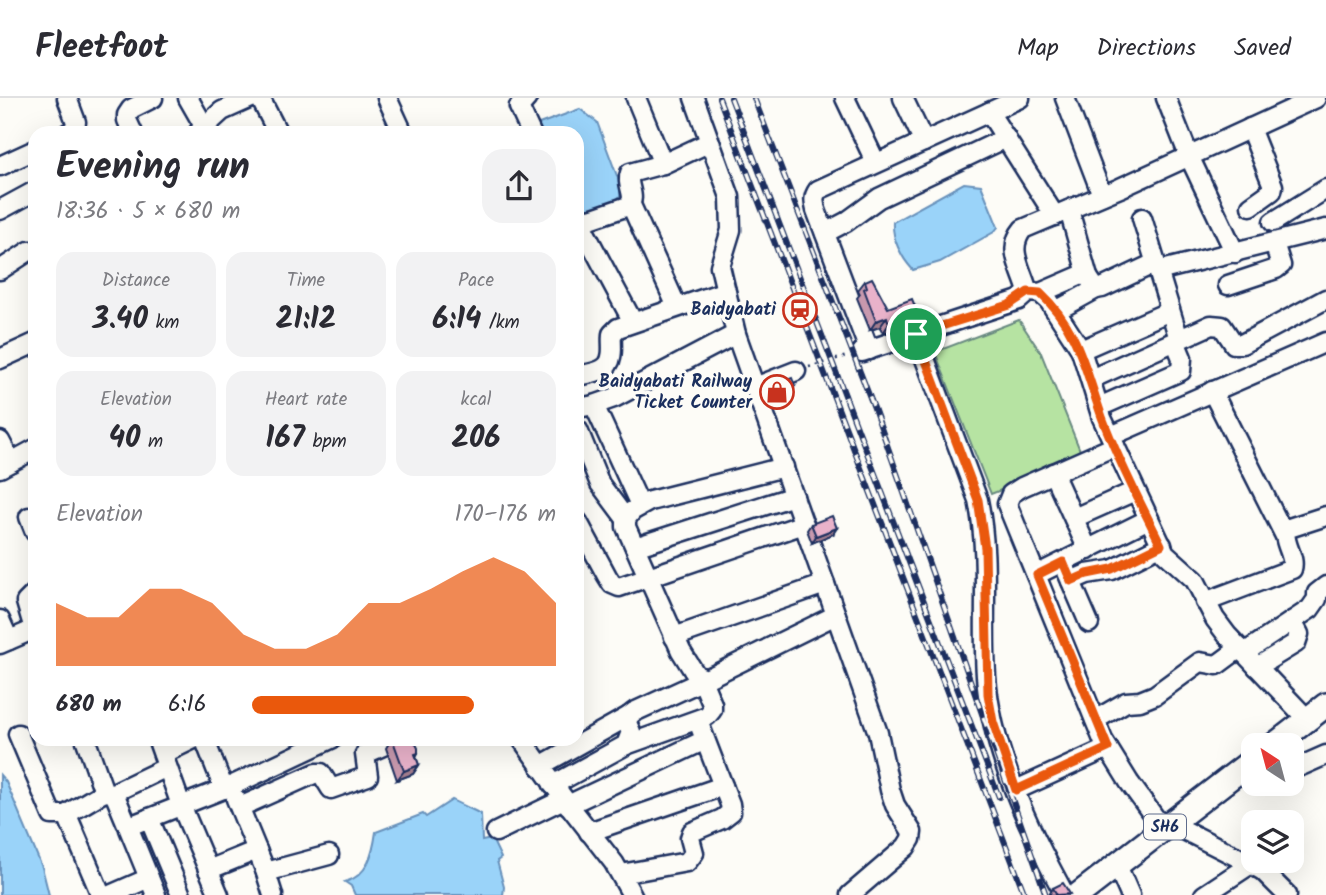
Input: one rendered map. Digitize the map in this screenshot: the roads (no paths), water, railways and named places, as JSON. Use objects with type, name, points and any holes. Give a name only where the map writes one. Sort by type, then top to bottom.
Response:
[{"type":"main road","points":[[1294,733],[1326,705]]},
{"type":"main road","name":"SH6","points":[[1078,895],[1116,863],[1241,769]]},
{"type":"street","points":[[67,98],[75,126]]},
{"type":"street","points":[[130,126],[127,115],[131,109],[153,98]]},
{"type":"street","points":[[188,98],[200,126]]},
{"type":"street","points":[[204,126],[222,111],[251,98]]},
{"type":"street","points":[[260,98],[274,126]]},
{"type":"street","points":[[387,98],[400,126]]},
{"type":"street","points":[[523,126],[519,107],[527,98]]},
{"type":"street","points":[[636,98],[663,164]]},
{"type":"street","points":[[694,98],[730,197],[731,230],[720,267],[736,334],[878,733],[895,805],[912,832],[906,847],[850,895]]},
{"type":"street","points":[[845,98],[876,163]]},
{"type":"street","points":[[904,98],[924,142]]},
{"type":"street","points":[[1020,98],[818,190],[813,200],[866,351],[1009,305],[1034,292],[1084,274],[1092,283]]},
{"type":"street","points":[[1065,98],[1102,195]]},
{"type":"street","points":[[1307,719],[1215,619],[1195,580],[1171,560],[1161,545],[1099,407],[1081,350],[1056,311],[1034,292],[1013,245],[1023,229],[1316,98]]},
{"type":"street","points":[[1171,100],[1189,156],[1235,253]]},
{"type":"street","points":[[989,112],[1062,213],[1092,283]]},
{"type":"street","points":[[1250,128],[1273,186],[1272,191],[1251,206]]},
{"type":"street","points":[[825,233],[846,222],[879,198],[1006,138]]},
{"type":"street","points":[[677,307],[631,205],[633,197],[629,186],[630,173],[663,164],[710,142]]},
{"type":"street","points":[[0,166],[28,157]]},
{"type":"street","points":[[1273,222],[1326,189]]},
{"type":"street","points":[[0,210],[28,195]]},
{"type":"street","points":[[584,219],[631,205]]},
{"type":"street","points":[[1099,407],[1181,371],[1182,358],[1142,218]]},
{"type":"street","points":[[1056,311],[1092,283],[1157,267],[1235,253],[1326,229]]},
{"type":"street","points":[[584,230],[633,322]]},
{"type":"street","points":[[1228,285],[1281,265],[1274,243]]},
{"type":"street","points":[[2,265],[28,252]]},
{"type":"street","points":[[584,375],[596,372],[609,364],[612,356],[612,334],[618,328],[726,291]]},
{"type":"street","points":[[1091,379],[1218,324],[1225,329],[1234,344],[1238,345],[1326,299]]},
{"type":"street","points":[[1081,350],[1170,312]]},
{"type":"street","points":[[640,505],[586,406],[614,398],[736,334]]},
{"type":"street","points":[[916,334],[978,500],[985,548],[988,694],[993,722],[1033,834],[1065,895]]},
{"type":"street","points":[[1241,859],[1167,826],[1108,748],[1007,505],[1007,499],[1022,487],[1212,391],[1326,342]]},
{"type":"street","points":[[0,359],[28,346]]},
{"type":"street","points":[[755,387],[796,371]]},
{"type":"street","points":[[1205,603],[1292,569],[1293,561],[1284,534],[1212,391]]},
{"type":"street","points":[[0,441],[5,465],[28,453]]},
{"type":"street","points":[[562,796],[626,745],[698,721],[712,710],[704,679],[696,675],[674,637],[626,527],[626,519],[600,484],[584,445]]},
{"type":"street","points":[[626,519],[640,505],[784,467]]},
{"type":"street","points":[[1054,473],[1088,550]]},
{"type":"street","points":[[1074,518],[1135,491]]},
{"type":"street","points":[[635,547],[794,496]]},
{"type":"street","points":[[1284,534],[1286,529],[1326,516]]},
{"type":"street","points":[[1037,575],[1149,519]]},
{"type":"street","points":[[584,533],[612,584],[619,587],[804,524]]},
{"type":"street","points":[[1071,581],[1087,574],[1112,569],[1161,545]]},
{"type":"street","points":[[1063,562],[1089,623]]},
{"type":"street","points":[[674,637],[825,584]]},
{"type":"street","points":[[1095,720],[1126,702],[1155,695],[1200,662],[1217,665],[1242,651],[1314,605],[1317,593],[1326,586]]},
{"type":"street","points":[[584,741],[629,716],[836,615]]},
{"type":"street","points":[[0,620],[5,642],[28,632]]},
{"type":"street","points":[[1257,667],[1296,643],[1299,634],[1292,621]]},
{"type":"street","points":[[626,745],[631,733],[627,723],[629,716]]},
{"type":"street","points":[[621,874],[687,862],[694,853],[690,838],[692,832],[722,819],[731,811],[698,721]]},
{"type":"street","points":[[18,734],[52,816],[67,814],[108,792],[162,753],[219,895]]},
{"type":"street","points":[[496,832],[562,796],[705,740]]},
{"type":"street","points":[[88,746],[108,792],[131,827],[129,829],[156,895]]},
{"type":"street","points":[[208,746],[227,787],[240,807],[272,895]]},
{"type":"street","points":[[131,827],[316,746]]},
{"type":"street","points":[[240,807],[316,773],[321,773],[331,789],[368,776],[365,754],[383,746]]},
{"type":"street","points":[[526,746],[621,874],[632,895]]},
{"type":"street","points":[[540,766],[576,746]]},
{"type":"street","points":[[1016,790],[1108,748]]},
{"type":"street","points":[[1304,765],[1326,755]]},
{"type":"street","points":[[589,832],[723,786]]},
{"type":"street","points":[[67,814],[101,895]]},
{"type":"street","points":[[149,818],[181,895]]},
{"type":"street","points":[[208,870],[257,850]]},
{"type":"street","points":[[265,870],[268,873],[329,855]]},
{"type":"street","points":[[1116,863],[1130,895]]},
{"type":"street","points":[[1204,895],[1241,871]]},
{"type":"street","points":[[1264,873],[1287,895]]},
{"type":"street","points":[[121,893],[149,877]]},
{"type":"water","points":[[580,109],[597,122],[620,184],[620,196],[607,211],[584,210],[584,126],[539,124]]},
{"type":"water","points":[[964,183],[981,185],[998,227],[994,232],[940,262],[913,270],[898,248],[893,222]]},
{"type":"water","points":[[0,775],[6,782],[42,867],[49,895],[0,895]]},
{"type":"water","points":[[452,800],[481,814],[482,841],[492,839],[501,858],[497,861],[504,887],[503,895],[355,895],[351,886],[345,882],[359,875],[368,863],[376,832],[423,814],[426,817]]},
{"type":"railway","points":[[719,98],[1025,895]]},
{"type":"railway","points":[[731,98],[999,797]]},
{"type":"railway","points":[[754,98],[874,408],[1046,895]]},
{"type":"place","name":"Baidyabati","points":[[800,310]]},
{"type":"place","name":"Baidyabati Railway Ticket Counter","points":[[777,392]]}]
